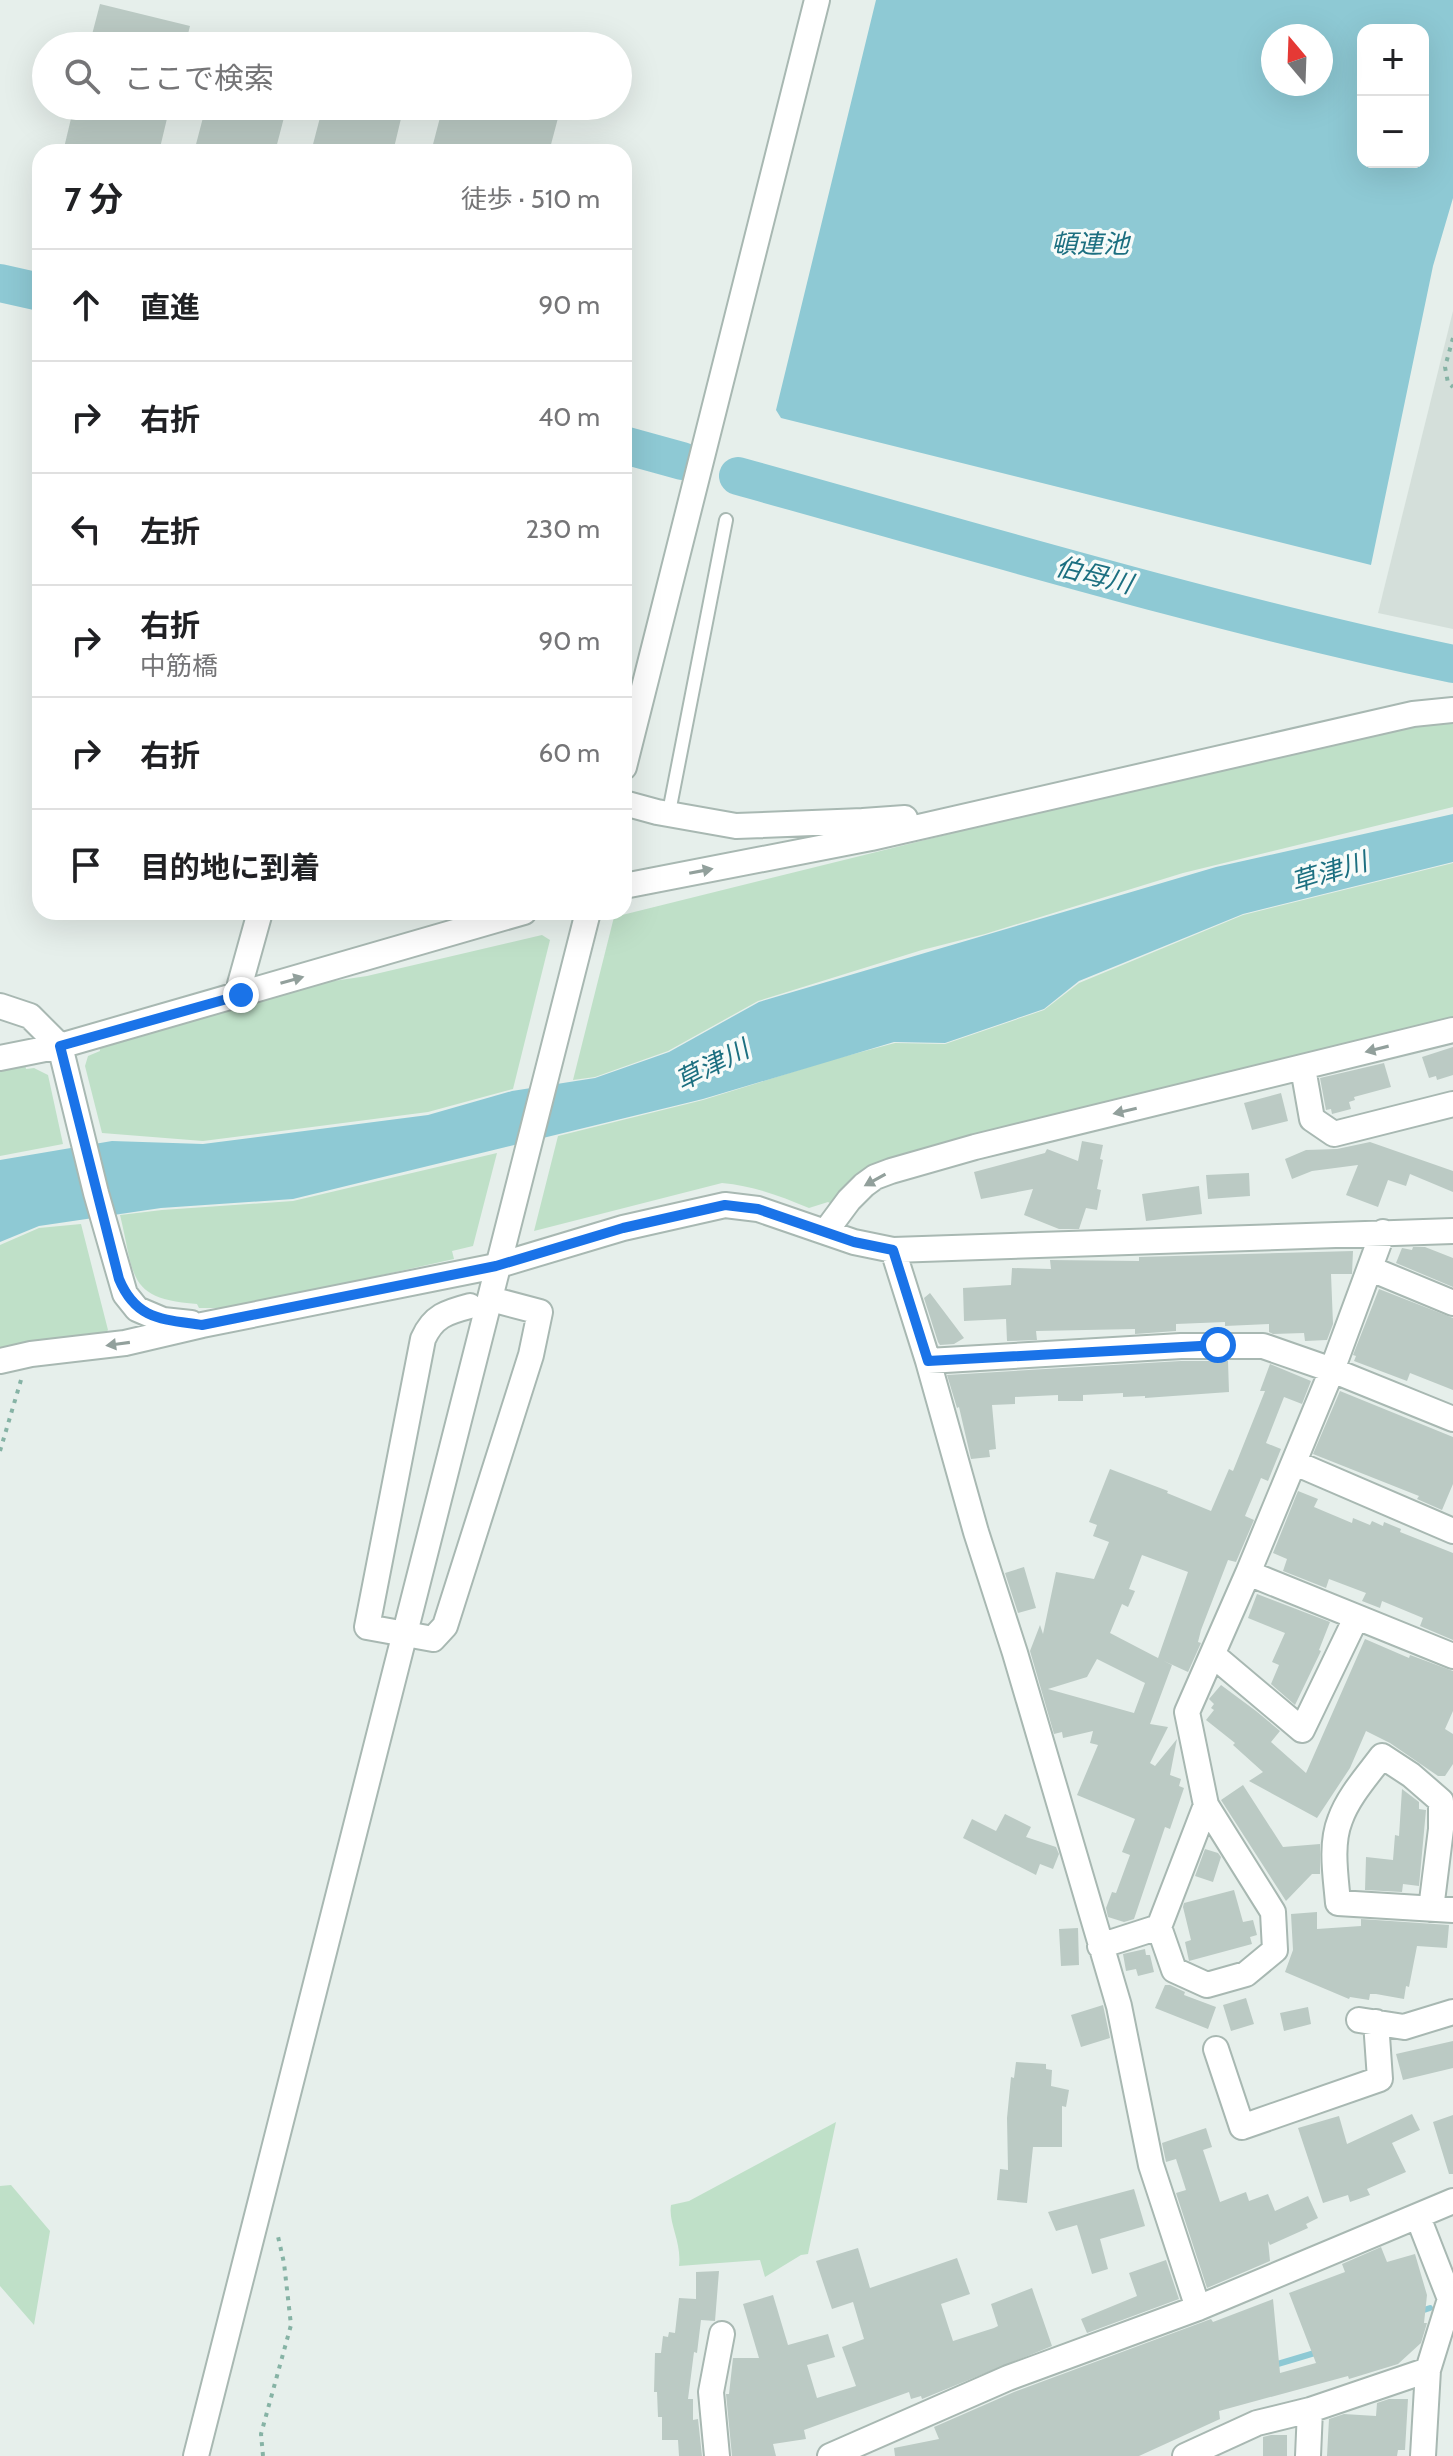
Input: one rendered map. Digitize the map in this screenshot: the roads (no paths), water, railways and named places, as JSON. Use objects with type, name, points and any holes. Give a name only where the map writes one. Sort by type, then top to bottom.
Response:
[{"type":"street","points":[[632,735],[817,0]]},
{"type":"street","points":[[632,884],[1453,699]]},
{"type":"street","points":[[1408,709],[1453,710]]},
{"type":"street","points":[[632,805],[736,826],[867,830]]},
{"type":"street","points":[[240,990],[258,920]]},
{"type":"street","points":[[0,1058],[62,1056],[240,990],[495,920]]},
{"type":"street","points":[[196,2456],[586,920]]},
{"type":"street","points":[[0,1006],[30,1016],[62,1056],[125,1294],[137,1309],[163,1320],[202,1325]]},
{"type":"street","points":[[826,1231],[864,1185],[891,1171],[975,1147],[1453,1030]]},
{"type":"street","points":[[0,1049],[17,1045],[62,1056]]},
{"type":"street","points":[[1303,1068],[1312,1119],[1334,1134],[1453,1104]]},
{"type":"street","points":[[0,1361],[31,1354],[125,1343],[496,1266],[623,1228],[725,1205],[758,1209],[854,1242],[893,1250],[1453,1231]]},
{"type":"street","points":[[1206,1805],[1159,1927],[1174,1970],[1207,1985],[1246,1974],[1275,1950],[1273,1912],[1206,1805],[1187,1712],[1295,1463],[1383,1232]]},
{"type":"street","points":[[893,1250],[1119,2006],[1151,2165],[1198,2308]]},
{"type":"street","points":[[1371,1269],[1453,1303]]},
{"type":"street","points":[[470,1306],[442,1314],[429,1326],[423,1339],[367,1627],[433,1639],[445,1626],[531,1355],[540,1312],[502,1302]]},
{"type":"street","points":[[928,1361],[1218,1345],[1263,1346],[1453,1419]]},
{"type":"street","points":[[1295,1463],[1453,1531]]},
{"type":"street","points":[[1248,1573],[1453,1656]]},
{"type":"street","points":[[1213,1655],[1302,1730],[1356,1618]]},
{"type":"street","points":[[1382,1756],[1411,1775],[1441,1801],[1442,1909],[1338,1903],[1335,1859],[1339,1821],[1382,1756]]},
{"type":"street","points":[[1100,1946],[1159,1927]]},
{"type":"street","points":[[1216,2049],[1242,2127],[1380,2079],[1367,2021],[1404,2027],[1453,2012]]},
{"type":"street","points":[[830,2456],[1008,2378],[1198,2308],[1453,2201]]},
{"type":"street","points":[[1418,2217],[1451,2300],[1428,2370],[1423,2456]]},
{"type":"street","points":[[717,2456],[711,2392],[722,2334]]},
{"type":"street","points":[[1185,2456],[1257,2423],[1310,2410],[1428,2370]]},
{"type":"street","points":[[1308,2456],[1310,2410]]},
{"type":"lane","points":[[669,812],[726,520]]},
{"type":"water","name":"頓連池","points":[[876,0],[1453,0],[1453,198],[1433,266],[1371,565],[781,418],[776,410]]},
{"type":"water","name":"草津川","points":[[1453,814],[1453,862],[1243,914],[1079,981],[1044,1009],[945,1043],[894,1042],[703,1099],[293,1199],[161,1208],[39,1226],[0,1242],[0,1160],[112,1141],[203,1144],[428,1115],[512,1091],[595,1078],[669,1052],[759,1002],[1216,867]]},
{"type":"waterway","name":"伯母川","points":[[0,283],[32,290]]},
{"type":"waterway","name":"伯母川","points":[[632,447],[682,461]]},
{"type":"waterway","name":"伯母川","points":[[738,476],[1184,600],[1453,664]]},
{"type":"waterway","points":[[1418,2312],[1430,2308]]},
{"type":"waterway","points":[[1271,2366],[1318,2352]]}]
